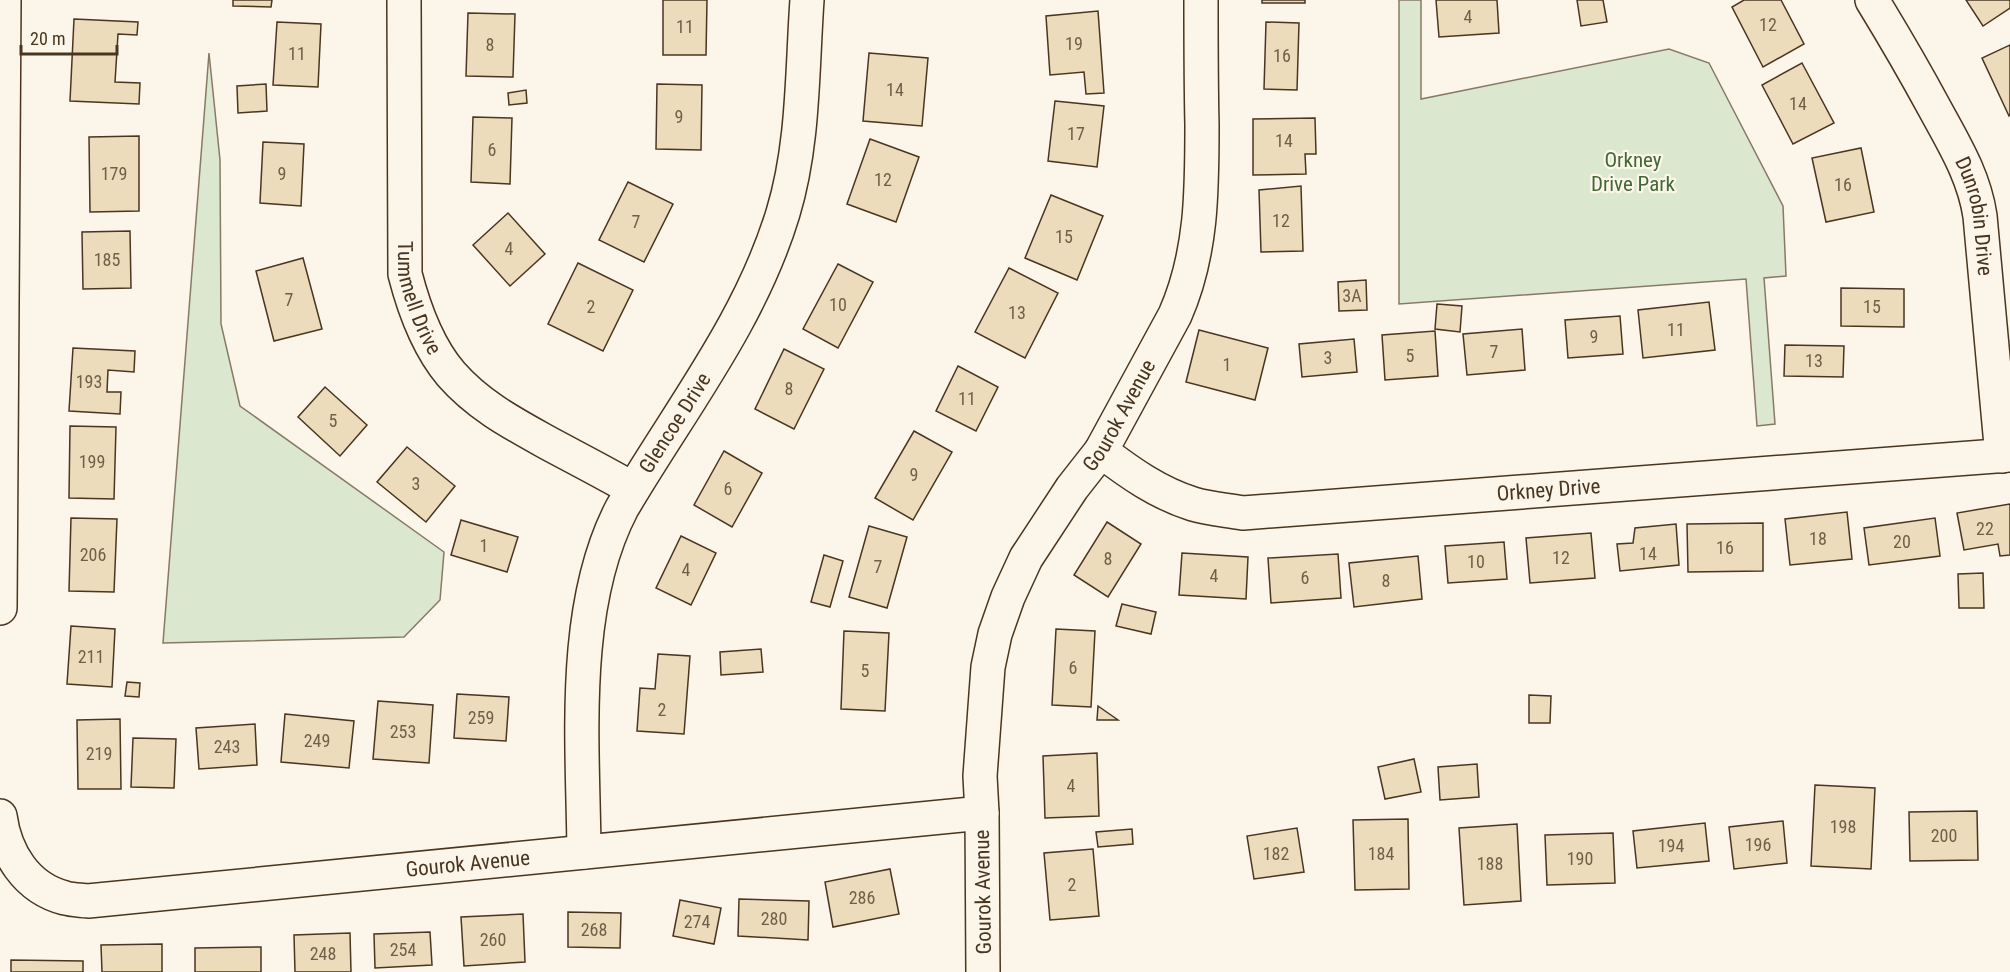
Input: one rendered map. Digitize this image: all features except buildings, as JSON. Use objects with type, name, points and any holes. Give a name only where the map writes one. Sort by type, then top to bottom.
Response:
[{"type":"street","points":[[0,608],[4,0]]},
{"type":"street","name":"Tummell Drive","points":[[404,0],[404,259],[409,291],[426,333],[450,373],[472,396],[496,415],[633,489]]},
{"type":"street","name":"Glencoe Drive","points":[[584,852],[582,675],[599,568],[610,530],[633,489],[728,339],[759,279],[771,247],[784,211],[797,145],[807,0]]},
{"type":"street","name":"Gourok Avenue","points":[[983,972],[980,776],[988,667],[995,634],[1008,597],[1026,558],[1072,488],[1101,451],[1175,315],[1185,292],[1195,250],[1202,197],[1201,0]]},
{"type":"street","name":"Dunrobin Drive","points":[[1872,0],[1906,56],[1974,187],[1980,216],[2006,455]]},
{"type":"street","name":"Orkney Drive","points":[[1101,451],[1146,483],[1179,499],[1196,505],[1243,513],[2006,455]]},
{"type":"street","name":"Gourok Avenue","points":[[0,816],[2,835],[11,856],[25,875],[43,889],[65,898],[88,901],[982,813]]},
{"type":"green space","name":"Orkney Drive Park","points":[[1399,0],[1421,0],[1421,99],[1669,49],[1709,63],[1783,206],[1786,276],[1764,278],[1775,424],[1757,426],[1746,279],[1399,304]]},
{"type":"green space","points":[[209,53],[220,160],[221,324],[240,406],[444,552],[440,600],[404,637],[163,643]]}]
